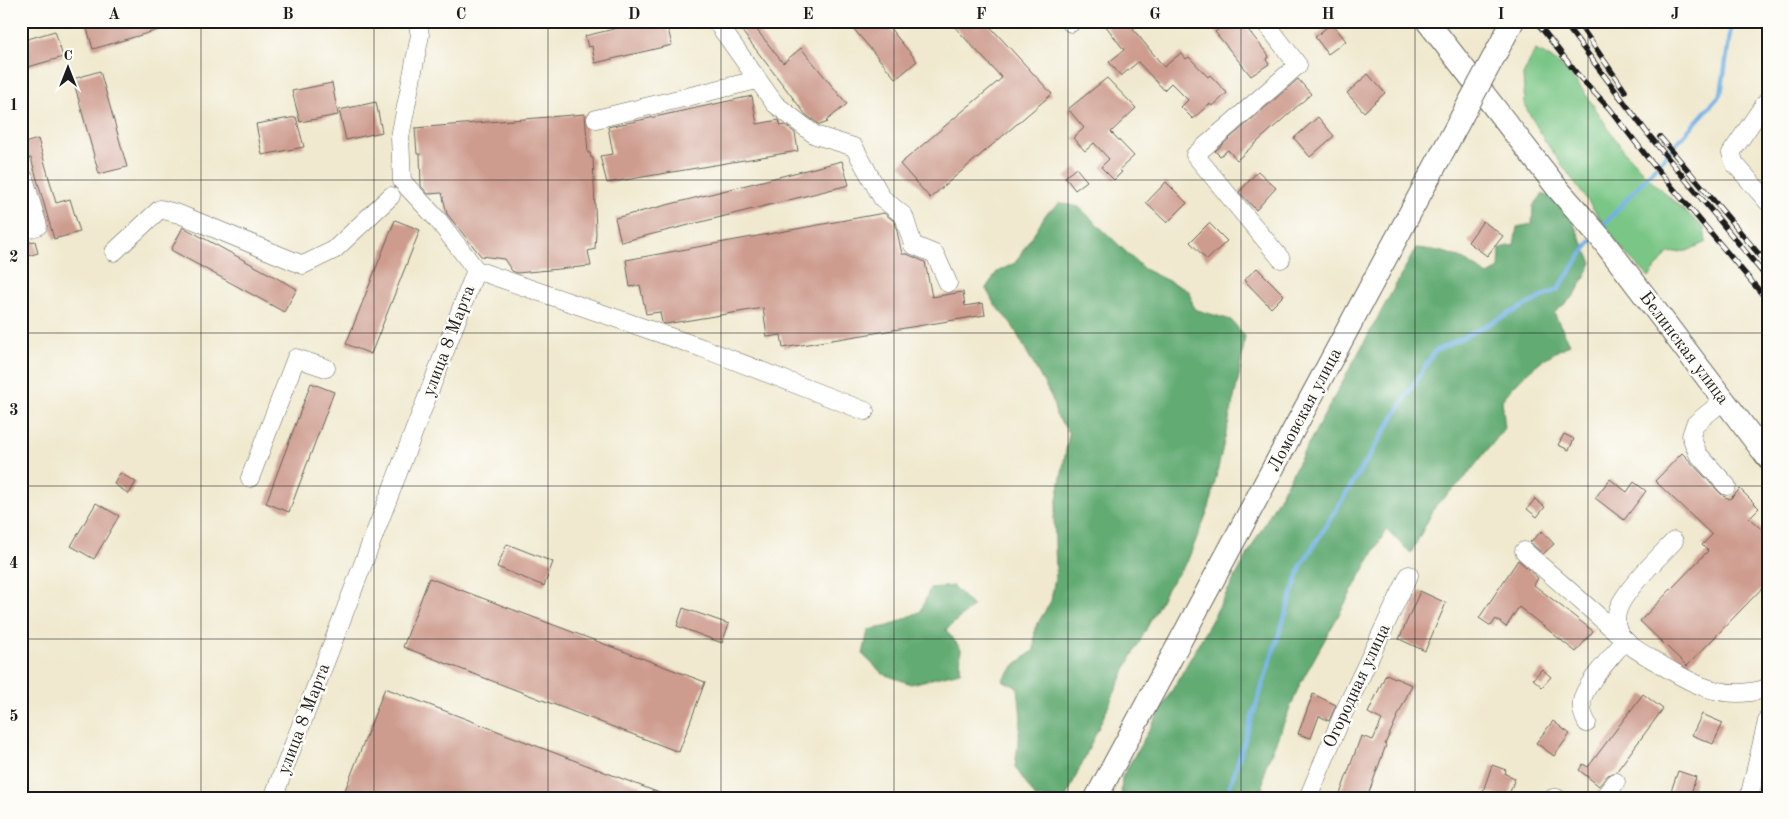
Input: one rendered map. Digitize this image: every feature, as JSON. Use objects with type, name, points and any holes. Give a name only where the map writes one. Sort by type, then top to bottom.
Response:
[{"type":"main road","name":"Белинская улица","points":[[1427,21],[1558,189],[1596,232],[1768,458]]},
{"type":"main road","name":"Ломовская улица","points":[[1096,798],[1514,21]]},
{"type":"street","points":[[417,21],[420,35],[400,137],[402,181],[438,220],[476,270]]},
{"type":"street","points":[[716,21],[775,104],[815,135],[854,147],[882,198],[904,216],[913,244],[934,254],[948,283]]},
{"type":"street","points":[[1264,21],[1298,65],[1195,155],[1281,259]]},
{"type":"street","points":[[596,119],[757,80]]},
{"type":"street","points":[[1768,100],[1731,153],[1735,164],[1768,202]]},
{"type":"street","points":[[21,179],[24,178],[38,226],[21,231]]},
{"type":"street","points":[[114,252],[160,209],[179,214],[303,265],[334,250],[391,196]]},
{"type":"street","name":"улица 8 Марта","points":[[273,798],[476,270],[702,348],[865,411]]},
{"type":"street","points":[[250,478],[296,358],[326,368]]},
{"type":"street","points":[[1724,400],[1695,424],[1690,436],[1698,454],[1727,486]]},
{"type":"street","points":[[1623,638],[1616,627],[1616,614],[1621,600],[1674,541]]},
{"type":"street","points":[[1524,551],[1623,638],[1684,679],[1725,693],[1744,693],[1763,690],[1768,687]]},
{"type":"street","name":"Огородная улица","points":[[1308,798],[1344,712],[1409,574]]},
{"type":"street","points":[[1587,723],[1582,712],[1582,699],[1590,684],[1623,638]]},
{"type":"street","points":[[1749,798],[1768,717]]},
{"type":"street","points":[[1603,798],[1616,782]]},
{"type":"green space","points":[[1535,50],[1550,58],[1576,82],[1629,157],[1656,185],[1704,228],[1706,242],[1687,251],[1668,253],[1649,277],[1624,252],[1545,141],[1525,106],[1523,75]]},
{"type":"green space","points":[[1543,194],[1564,203],[1592,263],[1575,295],[1554,313],[1570,344],[1533,368],[1502,400],[1505,428],[1464,479],[1436,505],[1411,553],[1386,530],[1300,684],[1265,768],[1262,795],[1273,798],[1121,798],[1122,777],[1193,654],[1416,248],[1454,256],[1470,263],[1488,275],[1499,269],[1500,248],[1514,245],[1517,227],[1532,224],[1533,206]]},
{"type":"green space","points":[[1060,203],[1079,207],[1144,269],[1189,291],[1194,309],[1231,320],[1245,336],[1239,376],[1209,508],[1187,562],[1168,587],[1126,668],[1066,798],[1036,798],[1015,767],[1021,718],[1018,688],[1002,680],[1016,664],[1034,650],[1035,628],[1051,601],[1056,571],[1054,517],[1069,433],[1056,415],[1052,398],[1011,323],[994,304],[986,288],[997,272],[1015,263],[1046,214]]},
{"type":"green space","points":[[953,586],[973,606],[946,630],[961,649],[960,672],[911,684],[883,674],[863,655],[868,630],[889,626],[921,611],[930,588]]},
{"type":"building","points":[[99,21],[179,21],[179,24],[93,49],[86,25]]},
{"type":"building","points":[[647,21],[666,21],[672,45],[595,63],[592,46],[588,47],[585,36]]},
{"type":"building","points":[[734,21],[767,21],[757,30],[783,63],[801,48],[847,104],[826,121],[828,122],[820,125],[806,115]]},
{"type":"building","points":[[847,21],[884,21],[917,61],[896,79]]},
{"type":"building","points":[[949,21],[985,21],[1052,94],[930,198],[900,164],[1002,78]]},
{"type":"building","points":[[1102,21],[1143,21],[1133,29],[1164,67],[1181,53],[1186,59],[1189,57],[1208,77],[1210,75],[1227,93],[1213,106],[1209,104],[1193,119],[1181,107],[1188,100],[1171,83],[1164,90],[1138,62],[1121,76],[1109,62],[1124,50]]},
{"type":"building","points":[[1229,21],[1241,21],[1269,56],[1266,60],[1269,64],[1251,76],[1215,32]]},
{"type":"building","points":[[1332,23],[1346,41],[1328,54],[1315,37]]},
{"type":"building","points":[[55,31],[63,57],[21,69],[21,41]]},
{"type":"building","points":[[100,71],[127,167],[99,174],[73,79]]},
{"type":"building","points":[[1368,74],[1385,93],[1364,112],[1347,93]]},
{"type":"building","points":[[1107,78],[1136,108],[1111,132],[1134,156],[1119,170],[1122,172],[1114,180],[1101,167],[1109,159],[1094,143],[1085,151],[1073,138],[1084,128],[1068,109]]},
{"type":"building","points":[[1298,79],[1311,94],[1237,160],[1228,150],[1220,156],[1215,151]]},
{"type":"building","points":[[332,83],[338,115],[300,122],[292,91]]},
{"type":"building","points":[[752,96],[757,124],[779,120],[781,126],[785,125],[795,133],[798,151],[607,183],[600,156],[613,154],[608,127]]},
{"type":"building","points":[[376,102],[382,132],[346,140],[339,110]]},
{"type":"building","points":[[585,114],[588,153],[593,158],[596,232],[595,249],[588,251],[591,266],[517,273],[512,271],[504,259],[481,256],[447,214],[442,193],[428,194],[421,186],[420,154],[417,154],[415,128]]},
{"type":"building","points":[[296,117],[304,147],[262,155],[256,124]]},
{"type":"building","points":[[1318,117],[1334,136],[1310,157],[1294,138]]},
{"type":"building","points":[[38,139],[56,203],[70,199],[80,232],[54,239],[31,158],[21,160],[21,144]]},
{"type":"building","points":[[842,161],[849,185],[621,242],[615,218]]},
{"type":"building","points":[[1076,168],[1087,181],[1075,190],[1065,177]]},
{"type":"building","points":[[1258,171],[1276,188],[1256,210],[1239,192]]},
{"type":"building","points":[[1166,182],[1187,203],[1167,223],[1146,203]]},
{"type":"building","points":[[884,213],[895,222],[902,254],[907,254],[925,262],[932,297],[963,292],[965,306],[983,303],[985,315],[783,348],[781,335],[767,337],[763,308],[666,324],[662,323],[660,312],[646,314],[640,285],[630,287],[626,260]]},
{"type":"building","points":[[395,220],[420,230],[371,354],[346,344]]},
{"type":"building","points":[[1483,221],[1503,236],[1487,256],[1468,242]]},
{"type":"building","points":[[1209,223],[1227,241],[1207,260],[1190,242]]},
{"type":"building","points":[[183,227],[297,289],[284,312],[171,250]]},
{"type":"building","points":[[35,241],[38,253],[21,258],[21,244]]},
{"type":"building","points":[[1257,268],[1284,295],[1271,308],[1244,280]]},
{"type":"building","points":[[311,383],[334,392],[289,512],[266,503]]},
{"type":"building","points":[[1564,434],[1574,439],[1569,450],[1558,445]]},
{"type":"building","points":[[1682,453],[1723,496],[1730,499],[1740,489],[1759,508],[1749,518],[1768,535],[1768,582],[1687,666],[1640,621],[1708,551],[1702,545],[1712,535],[1655,481]]},
{"type":"building","points":[[120,473],[136,482],[129,494],[114,484]]},
{"type":"building","points":[[1610,479],[1627,492],[1634,482],[1646,491],[1624,520],[1595,498]]},
{"type":"building","points":[[1535,499],[1545,507],[1537,517],[1527,509]]},
{"type":"building","points":[[96,503],[119,516],[94,559],[71,546]]},
{"type":"building","points":[[1542,531],[1554,544],[1543,554],[1530,542]]},
{"type":"building","points":[[507,544],[553,562],[544,586],[497,567]]},
{"type":"building","points":[[1518,560],[1538,578],[1534,585],[1593,631],[1576,652],[1519,607],[1506,627],[1496,619],[1491,626],[1479,618]]},
{"type":"building","points":[[429,578],[705,682],[679,752],[403,647]]},
{"type":"building","points":[[1420,591],[1446,603],[1425,651],[1399,639]]},
{"type":"building","points":[[683,608],[729,624],[722,643],[677,626]]},
{"type":"building","points":[[1542,669],[1551,677],[1542,687],[1533,679]]},
{"type":"building","points":[[1386,674],[1412,685],[1385,744],[1367,798],[1349,798],[1340,794],[1361,736],[1373,740],[1382,720],[1368,713]]},
{"type":"building","points":[[385,688],[670,797],[670,798],[342,798]]},
{"type":"building","points":[[1313,694],[1336,705],[1329,721],[1319,716],[1311,738],[1298,734]]},
{"type":"building","points":[[1643,694],[1663,709],[1616,772],[1608,775],[1599,786],[1579,770],[1583,764],[1588,767]]},
{"type":"building","points":[[1702,714],[1723,723],[1713,744],[1692,735]]},
{"type":"building","points":[[1553,721],[1570,734],[1554,756],[1536,743]]},
{"type":"building","points":[[1492,765],[1506,770],[1505,774],[1515,778],[1508,798],[1483,791]]},
{"type":"building","points":[[1678,771],[1696,777],[1690,797],[1671,791]]},
{"type":"waterway","points":[[1601,228],[1721,94],[1732,21]]},
{"type":"waterway","points":[[1226,798],[1301,566],[1434,352],[1558,289],[1593,238]]},
{"type":"railway","points":[[1536,21],[1577,74],[1609,108],[1651,162],[1768,301]]},
{"type":"railway","points":[[1563,21],[1648,134],[1768,279]]},
{"type":"railway","points":[[1577,21],[1625,91]]},
{"type":"railway","points":[[1660,137],[1768,265]]}]
